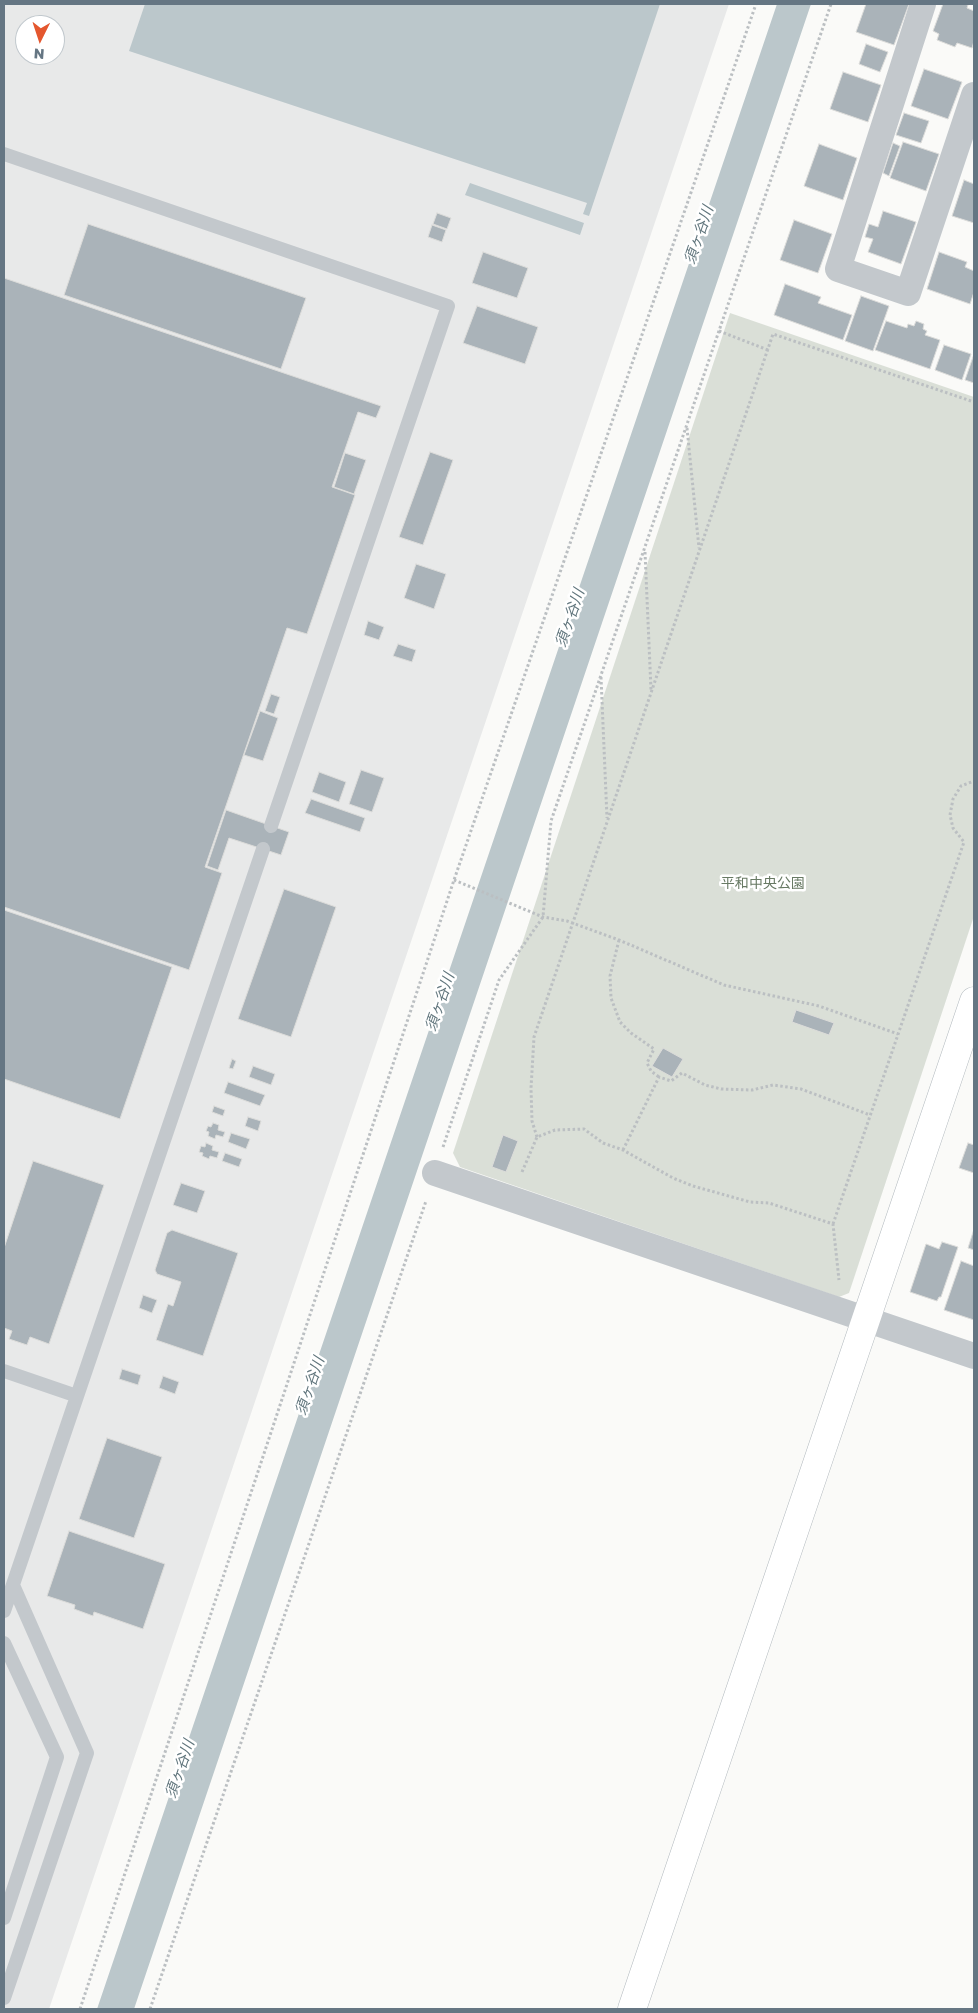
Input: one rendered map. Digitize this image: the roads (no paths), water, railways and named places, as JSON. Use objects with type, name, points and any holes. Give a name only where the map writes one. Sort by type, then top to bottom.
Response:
[{"type":"street","points":[[923,4],[838,268],[908,293],[974,95]]},
{"type":"street","points":[[632,2009],[974,1001]]},
{"type":"street","points":[[435,1173],[974,1356]]},
{"type":"lane","points":[[4,154],[448,306],[271,826]]},
{"type":"lane","points":[[4,1611],[263,849]]},
{"type":"lane","points":[[4,1372],[77,1396]]},
{"type":"lane","points":[[4,1998],[87,1753],[13,1585]]},
{"type":"lane","points":[[4,1642],[57,1757],[4,1918]]},
{"type":"water","points":[[145,4],[660,4],[589,216],[583,214],[587,203],[129,51]]},
{"type":"water","name":"須ヶ谷川","points":[[777,4],[811,4],[134,2009],[97,2009]]},
{"type":"water","points":[[470,183],[584,223],[580,235],[465,195]]},
{"type":"park label","name":"平和中央公園","points":[[763,884]]}]
